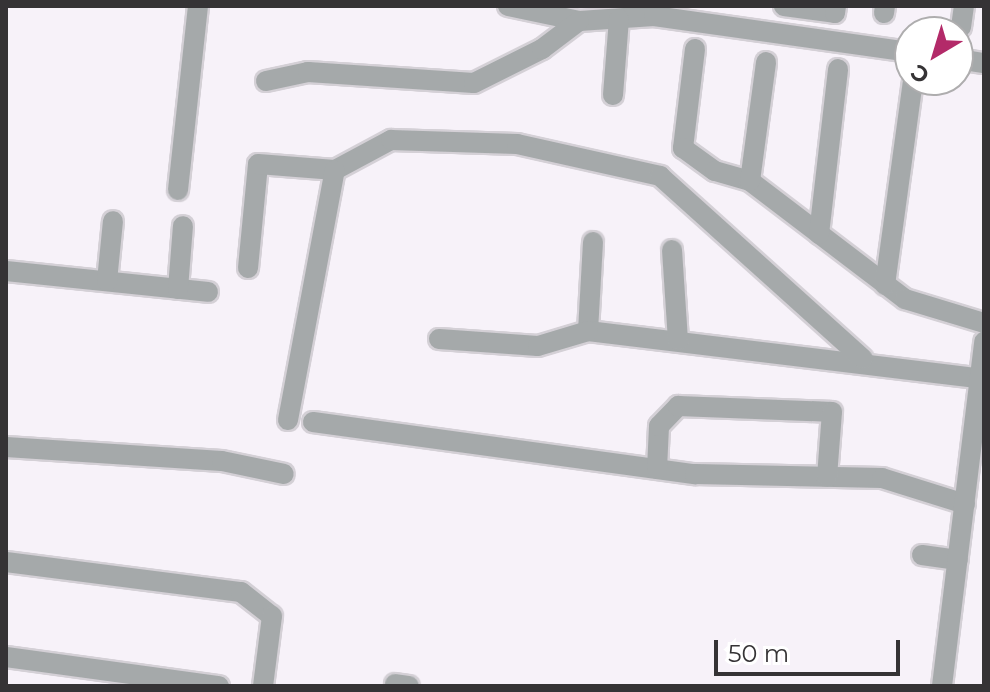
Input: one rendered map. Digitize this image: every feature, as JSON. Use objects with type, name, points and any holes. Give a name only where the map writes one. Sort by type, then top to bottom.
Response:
[{"type":"lane","points":[[178,190],[198,6]]},
{"type":"lane","points":[[508,6],[579,21],[654,16],[894,50]]},
{"type":"lane","points":[[784,6],[835,13],[836,6]]},
{"type":"lane","points":[[613,95],[619,19]]},
{"type":"lane","points":[[266,81],[308,72],[474,83],[542,49],[579,21]]},
{"type":"lane","points":[[695,49],[683,148],[715,171],[750,181],[905,299],[984,323]]},
{"type":"lane","points":[[750,181],[766,62]]},
{"type":"lane","points":[[819,234],[838,69]]},
{"type":"lane","points":[[885,285],[911,96]]},
{"type":"lane","points":[[248,268],[258,164],[335,170],[391,140],[517,144],[635,165],[683,195],[863,359]]},
{"type":"lane","points":[[288,420],[335,170]]},
{"type":"lane","points":[[107,281],[113,221]]},
{"type":"lane","points":[[178,289],[183,226]]},
{"type":"lane","points":[[588,331],[593,242]]},
{"type":"lane","points":[[672,250],[678,340]]},
{"type":"lane","points":[[6,271],[208,292]]},
{"type":"lane","points":[[439,339],[538,346],[588,331],[863,359],[979,378]]},
{"type":"lane","points":[[942,686],[984,342]]},
{"type":"lane","points":[[657,469],[659,426],[678,406],[832,412],[827,477]]},
{"type":"lane","points":[[313,422],[657,469],[882,478],[965,504]]},
{"type":"lane","points":[[6,447],[222,461],[284,474]]},
{"type":"lane","points":[[922,555],[958,560]]},
{"type":"lane","points":[[6,562],[241,592],[272,616],[263,686]]},
{"type":"lane","points":[[6,657],[219,686]]}]
